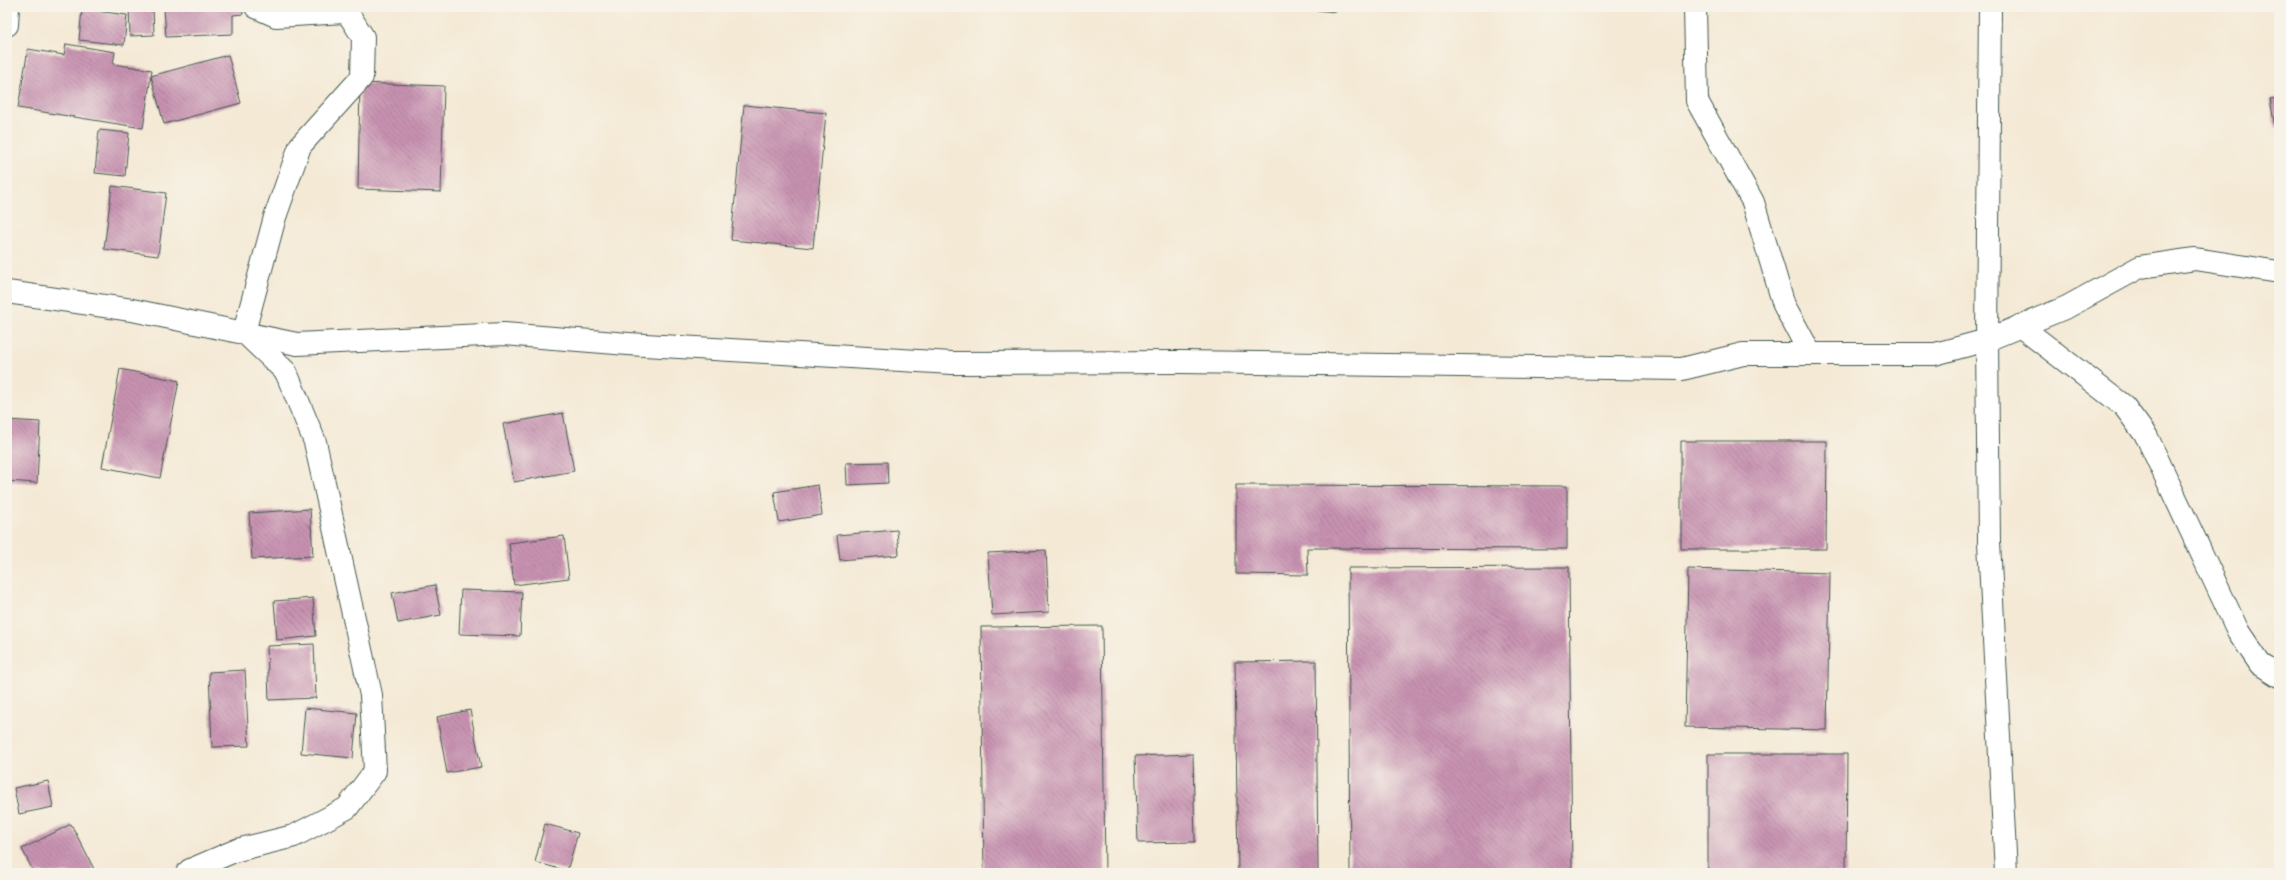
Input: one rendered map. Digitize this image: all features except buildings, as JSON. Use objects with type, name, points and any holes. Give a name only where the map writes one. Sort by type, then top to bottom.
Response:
[{"type":"street","points":[[7,25],[8,7]]},
{"type":"street","points":[[244,332],[275,217],[300,146],[362,77],[363,37],[344,10],[276,16],[256,7]]},
{"type":"street","points":[[1695,7],[1697,101],[1753,202],[1784,305],[1810,353]]},
{"type":"street","points":[[1990,7],[1987,340],[1989,542],[2006,873]]},
{"type":"street","points":[[7,292],[132,310],[297,344],[504,334],[628,344],[952,363],[1180,362],[1682,369],[1743,354],[1935,354],[1987,340],[2067,308],[2140,267],[2195,259],[2279,272]]},
{"type":"street","points":[[2020,326],[2124,406],[2147,437],[2238,631],[2260,664],[2279,676]]},
{"type":"street","points":[[187,873],[190,870],[237,850],[294,836],[347,808],[375,771],[371,695],[315,442],[286,372],[244,332]]}]
